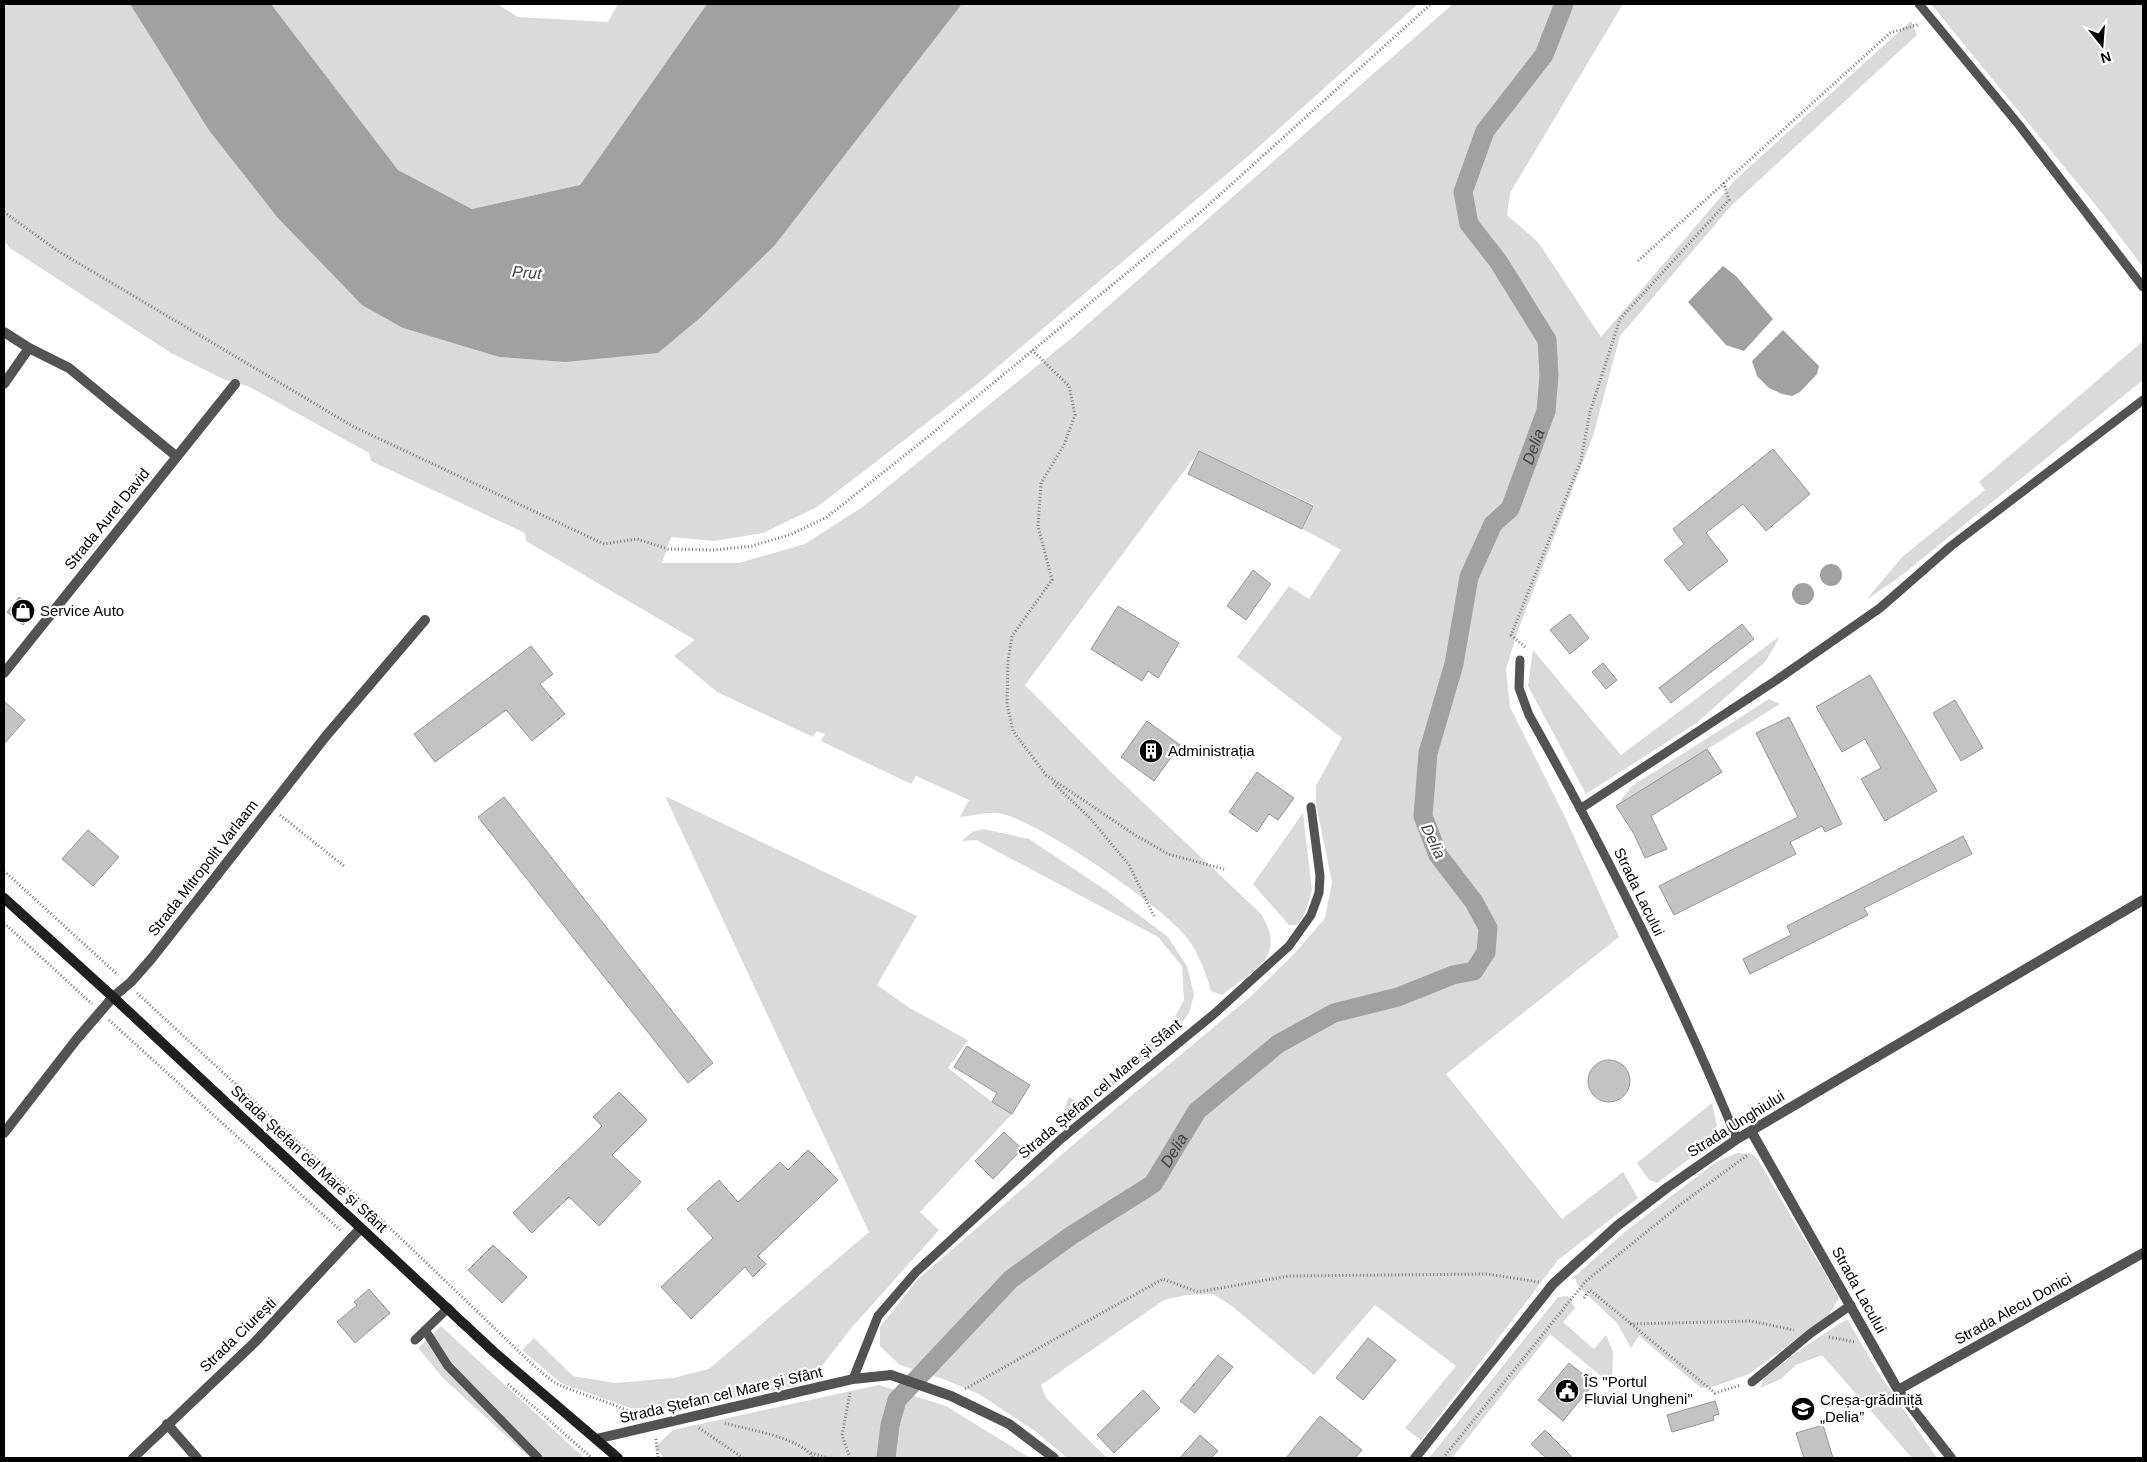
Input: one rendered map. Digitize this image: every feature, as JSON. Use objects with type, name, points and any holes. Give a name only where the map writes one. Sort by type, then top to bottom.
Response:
[{"type":"main road","name":"Strada Ștefan cel Mare și Sfânt","points":[[4,898],[494,1352],[618,1458]]},
{"type":"street","points":[[4,332],[28,348],[69,368],[98,389],[176,456]]},
{"type":"street","points":[[4,384],[28,348]]},
{"type":"street","name":"Strada Aurel David","points":[[4,673],[235,384]]},
{"type":"street","name":"Strada Mitropolit Varlaam","points":[[4,1133],[100,1012],[152,958],[269,807],[425,620]]},
{"type":"street","name":"Strada Unghiului","points":[[1415,1458],[1552,1284],[1617,1226],[1688,1172],[1736,1139],[2143,900]]},
{"type":"street","name":"Strada Lacului","points":[[1751,1131],[1898,1390],[1951,1458]]},
{"type":"street","name":"Strada Ciurești","points":[[133,1458],[255,1342],[360,1229]]},
{"type":"street","name":"Strada Alecu Donici","points":[[1898,1390],[2143,1253]]},
{"type":"street","name":"Strada Ștefan cel Mare și Sfânt","points":[[596,1439],[686,1420],[853,1379],[891,1375],[951,1396],[1009,1424],[1054,1458]]},
{"type":"street","points":[[167,1424],[197,1458]]},
{"type":"lane","points":[[1919,4],[2019,125],[2143,287]]},
{"type":"lane","points":[[1580,809],[1775,681],[1880,608],[1951,546],[2143,400]]},
{"type":"lane","name":"Strada Lacului","points":[[1520,660],[1519,688],[1529,715],[1626,898],[1710,1073],[1736,1139]]},
{"type":"lane","name":"Strada Ștefan cel Mare și Sfânt","points":[[853,1379],[878,1316],[916,1272],[1061,1139],[1214,1014],[1289,946],[1311,915],[1319,892],[1320,876],[1311,807]]},
{"type":"lane","points":[[1752,1382],[1811,1333],[1851,1305]]},
{"type":"lane","points":[[415,1340],[448,1308]]},
{"type":"lane","points":[[425,1330],[448,1366],[538,1458]]},
{"type":"path","points":[[4,212],[58,250],[354,427],[604,544],[637,539],[668,549],[713,550],[752,546],[792,534],[827,517],[930,436],[1203,210],[1431,4]]},
{"type":"path","points":[[1638,261],[1723,181],[1890,32],[1933,21]]},
{"type":"path","points":[[1526,647],[1512,635],[1581,460],[1590,412],[1620,320],[1729,200],[1723,181]]},
{"type":"path","points":[[1032,350],[1069,386],[1075,415],[1064,445],[1041,483],[1038,526],[1052,580],[1012,636],[1008,661],[1006,704],[1012,731],[1046,776],[1090,818],[1129,865],[1154,916]]},
{"type":"path","points":[[1046,776],[1135,835],[1168,854],[1224,869]]},
{"type":"path","points":[[269,807],[344,866]]},
{"type":"path","points":[[4,871],[365,1204],[533,1365],[559,1385],[596,1400],[630,1410],[657,1440],[658,1458]]},
{"type":"path","points":[[4,923],[350,1240]]},
{"type":"path","points":[[951,1396],[1164,1279],[1198,1292],[1289,1276],[1487,1274],[1552,1284]]},
{"type":"path","points":[[1584,1298],[1590,1290],[1715,1393],[1752,1382]]},
{"type":"path","points":[[1630,1324],[1751,1321],[1873,1346]]},
{"type":"path","points":[[850,1458],[842,1435],[853,1379]]},
{"type":"path","points":[[506,1382],[592,1458]]},
{"type":"path","points":[[700,1416],[796,1443],[810,1452],[828,1458]]},
{"type":"path","points":[[686,1420],[743,1458]]},
{"type":"path","points":[[810,1452],[814,1458]]},
{"type":"shaded area","points":[[4,4],[130,4],[208,129],[403,328],[499,357],[565,362],[775,245],[962,4],[1418,4],[1253,152],[976,385],[817,507],[763,533],[714,541],[671,537],[662,563],[739,563],[805,544],[864,506],[1074,336],[1453,4],[1623,4],[1510,193],[1507,215],[1538,242],[1601,337],[1736,179],[1911,21],[1917,35],[1731,206],[1620,336],[1593,436],[1517,633],[1506,669],[1510,707],[1566,819],[1619,937],[1446,1074],[1562,1219],[1623,1172],[1638,1198],[1558,1260],[1421,1440],[1405,1428],[1456,1366],[1375,1305],[1314,1375],[1232,1306],[1213,1294],[1186,1295],[1164,1300],[1041,1385],[1046,1398],[1107,1458],[1067,1458],[1035,1431],[979,1394],[943,1379],[900,1365],[880,1346],[880,1327],[918,1279],[1089,1131],[1250,997],[1295,953],[1325,918],[1332,882],[1316,804],[1316,786],[1342,738],[1237,657],[1289,586],[1309,599],[1341,550],[1303,529],[1314,505],[1199,451],[1025,685],[1110,771],[1261,914],[1268,929],[1271,942],[1269,952],[1256,970],[1222,995],[1211,991],[1205,971],[1195,951],[1188,939],[1175,925],[1128,887],[1069,847],[1040,830],[998,813],[960,817],[969,800],[916,776],[911,784],[821,741],[825,734],[817,731],[813,737],[717,692],[674,656],[695,640],[526,541],[525,533],[371,461],[369,453],[248,386],[225,380],[171,353],[10,248],[4,240]]},
{"type":"shaded area","points":[[271,4],[497,4],[518,17],[608,22],[618,4],[707,4],[580,185],[472,209],[398,170]]},
{"type":"shaded area","points":[[1931,4],[2143,4],[2143,267],[2102,213]]},
{"type":"shaded area","points":[[2143,341],[2143,380],[1897,579],[1867,599],[1902,557],[1985,490],[1979,482]]},
{"type":"shaded area","points":[[1780,636],[1766,661],[1698,722],[1586,794],[1528,686],[1533,650],[1621,755]]},
{"type":"shaded area","points":[[1769,699],[1780,704],[1616,806],[1632,786]]},
{"type":"shaded area","points":[[665,796],[917,916],[877,985],[908,1007],[968,1040],[948,1068],[992,1102],[1012,1114],[920,1212],[939,1230],[853,1326],[810,1381],[690,1408],[630,1408],[561,1383],[522,1350],[534,1338],[573,1376],[615,1383],[673,1378],[709,1369],[869,1232]]},
{"type":"shaded area","points":[[1303,813],[1312,890],[1305,913],[1297,925],[1289,925],[1253,884]]},
{"type":"shaded area","points":[[983,829],[1029,839],[1107,891],[1168,937],[1187,966],[1194,995],[1189,1013],[1170,1039],[1071,1121],[1063,1113],[1069,1097],[1081,1103],[1169,1027],[1184,1000],[1182,966],[1158,937],[976,840],[962,841],[972,832]]},
{"type":"shaded area","points":[[1712,1103],[1717,1125],[1714,1140],[1657,1183],[1649,1180],[1637,1163]]},
{"type":"shaded area","points":[[1737,1153],[1752,1154],[1757,1158],[1839,1298],[1829,1315],[1749,1374],[1715,1386],[1701,1388],[1639,1336],[1631,1348],[1617,1323],[1578,1286],[1574,1277],[1626,1231],[1716,1162]]},
{"type":"shaded area","points":[[1568,1296],[1575,1308],[1563,1322],[1594,1349],[1606,1335],[1613,1352],[1612,1385],[1550,1334],[1452,1458],[1429,1458],[1558,1297]]},
{"type":"shaded area","points":[[1847,1319],[1878,1372],[1937,1458],[1912,1458],[1822,1355],[1796,1365],[1781,1379],[1760,1388],[1764,1377],[1807,1345]]},
{"type":"shaded area","points":[[441,1326],[584,1458],[530,1458],[443,1378],[418,1348]]},
{"type":"shaded area","points":[[879,1385],[946,1406],[1030,1458],[664,1458],[655,1447],[673,1430]]},
{"type":"water","name":"Prut","points":[[130,4],[271,4],[398,170],[472,209],[580,185],[707,4],[962,4],[775,245],[701,317],[658,353],[565,362],[499,357],[403,328],[362,305],[278,218],[208,129]]},
{"type":"water","points":[[1723,266],[1736,276],[1773,319],[1744,351],[1726,345],[1688,302]]},
{"type":"water","points":[[1783,330],[1819,366],[1817,374],[1800,392],[1792,396],[1769,388],[1757,376],[1752,361]]},
{"type":"water","points":[[1827,564],[1835,564],[1842,571],[1842,579],[1835,586],[1827,586],[1820,579],[1820,571]]},
{"type":"water","points":[[1799,583],[1807,583],[1814,590],[1814,598],[1807,605],[1799,605],[1792,598],[1792,590]]},
{"type":"building","points":[[1773,449],[1810,494],[1766,531],[1743,504],[1706,533],[1728,561],[1689,591],[1664,560],[1684,544],[1673,529]]},
{"type":"building","points":[[1199,451],[1313,506],[1302,529],[1188,474]]},
{"type":"building","points":[[1253,570],[1271,584],[1246,620],[1227,606]]},
{"type":"building","points":[[19,597],[36,610],[23,625],[7,612]]},
{"type":"building","points":[[1118,606],[1179,643],[1158,678],[1148,671],[1142,681],[1091,649]]},
{"type":"building","points":[[1570,614],[1589,638],[1570,654],[1550,630]]},
{"type":"building","points":[[1742,624],[1754,639],[1671,703],[1659,688]]},
{"type":"building","points":[[531,646],[553,674],[540,684],[565,714],[532,741],[506,710],[435,762],[414,734]]},
{"type":"building","points":[[1603,663],[1617,680],[1606,689],[1592,672]]},
{"type":"building","points":[[1870,675],[1937,791],[1885,821],[1861,779],[1881,768],[1865,739],[1842,752],[1816,707]]},
{"type":"building","points":[[1955,700],[1983,748],[1961,761],[1933,713]]},
{"type":"building","points":[[4,701],[25,720],[4,744]]},
{"type":"building","points":[[1789,717],[1842,824],[1825,832],[1822,826],[1790,842],[1796,854],[1674,915],[1659,886],[1798,817],[1756,733]]},
{"type":"building","name":"Administrația","points":[[1147,721],[1180,745],[1154,781],[1121,757]]},
{"type":"building","points":[[1707,749],[1722,772],[1651,816],[1667,849],[1645,858],[1634,834],[1616,806]]},
{"type":"building","points":[[1257,772],[1294,798],[1278,820],[1269,814],[1257,832],[1229,812]]},
{"type":"building","points":[[504,797],[713,1063],[688,1083],[478,817]]},
{"type":"building","points":[[88,830],[119,857],[93,886],[62,859]]},
{"type":"building","points":[[1963,836],[1972,854],[1864,908],[1868,915],[1750,974],[1743,959],[1791,935],[1787,926]]},
{"type":"building","points":[[967,1046],[1030,1085],[1012,1114],[992,1102],[997,1093],[954,1067]]},
{"type":"building","points":[[1613,1060],[1621,1063],[1627,1069],[1630,1081],[1627,1093],[1621,1099],[1605,1102],[1597,1099],[1591,1093],[1588,1077],[1591,1069],[1597,1063]]},
{"type":"building","points":[[619,1092],[647,1120],[612,1155],[641,1182],[599,1226],[569,1197],[532,1233],[513,1213],[602,1126],[593,1117]]},
{"type":"building","points":[[1004,1132],[1022,1149],[993,1179],[975,1161]]},
{"type":"building","points":[[808,1150],[838,1180],[758,1256],[766,1264],[753,1277],[745,1267],[691,1319],[661,1287],[713,1238],[687,1209],[719,1180],[738,1202],[780,1162],[788,1170]]},
{"type":"building","points":[[493,1245],[527,1277],[502,1303],[468,1270]]},
{"type":"building","points":[[369,1289],[390,1313],[355,1343],[337,1322],[357,1305],[354,1302]]},
{"type":"building","points":[[1368,1338],[1396,1360],[1363,1400],[1336,1378]]},
{"type":"building","points":[[1218,1355],[1233,1367],[1195,1413],[1180,1401]]},
{"type":"building","points":[[1569,1363],[1594,1383],[1563,1421],[1538,1400]]},
{"type":"building","points":[[1143,1390],[1160,1408],[1114,1453],[1097,1435]]},
{"type":"building","points":[[1715,1401],[1719,1414],[1713,1416],[1714,1420],[1672,1432],[1667,1415]]},
{"type":"building","points":[[1320,1416],[1362,1450],[1355,1458],[1286,1458]]},
{"type":"building","points":[[1823,1425],[1833,1458],[1804,1458],[1796,1433]]},
{"type":"building","points":[[1545,1430],[1573,1458],[1546,1458],[1531,1444]]},
{"type":"building","points":[[1200,1435],[1218,1451],[1211,1458],[1180,1458]]},
{"type":"waterway","name":"Delia","points":[[886,1458],[890,1425],[897,1400],[1011,1279],[1072,1235],[1153,1184],[1197,1111],[1278,1044],[1334,1013],[1398,997],[1453,975],[1474,971],[1486,952],[1488,928],[1474,902],[1438,855],[1423,816],[1428,753],[1454,664],[1469,577],[1493,524],[1510,509],[1546,411],[1549,375],[1547,340],[1498,261],[1469,224],[1463,192],[1485,131],[1544,55],[1564,4]]},
{"type":"place","name":"Service Auto","points":[[23,611]]},
{"type":"place","name":"Administrația","points":[[1151,751]]},
{"type":"place","name":"ÎS \"Portul Fluvial Ungheni\"","points":[[1567,1391]]},
{"type":"place","name":"Creșa-grădiniță „Delia”","points":[[1803,1409]]}]
